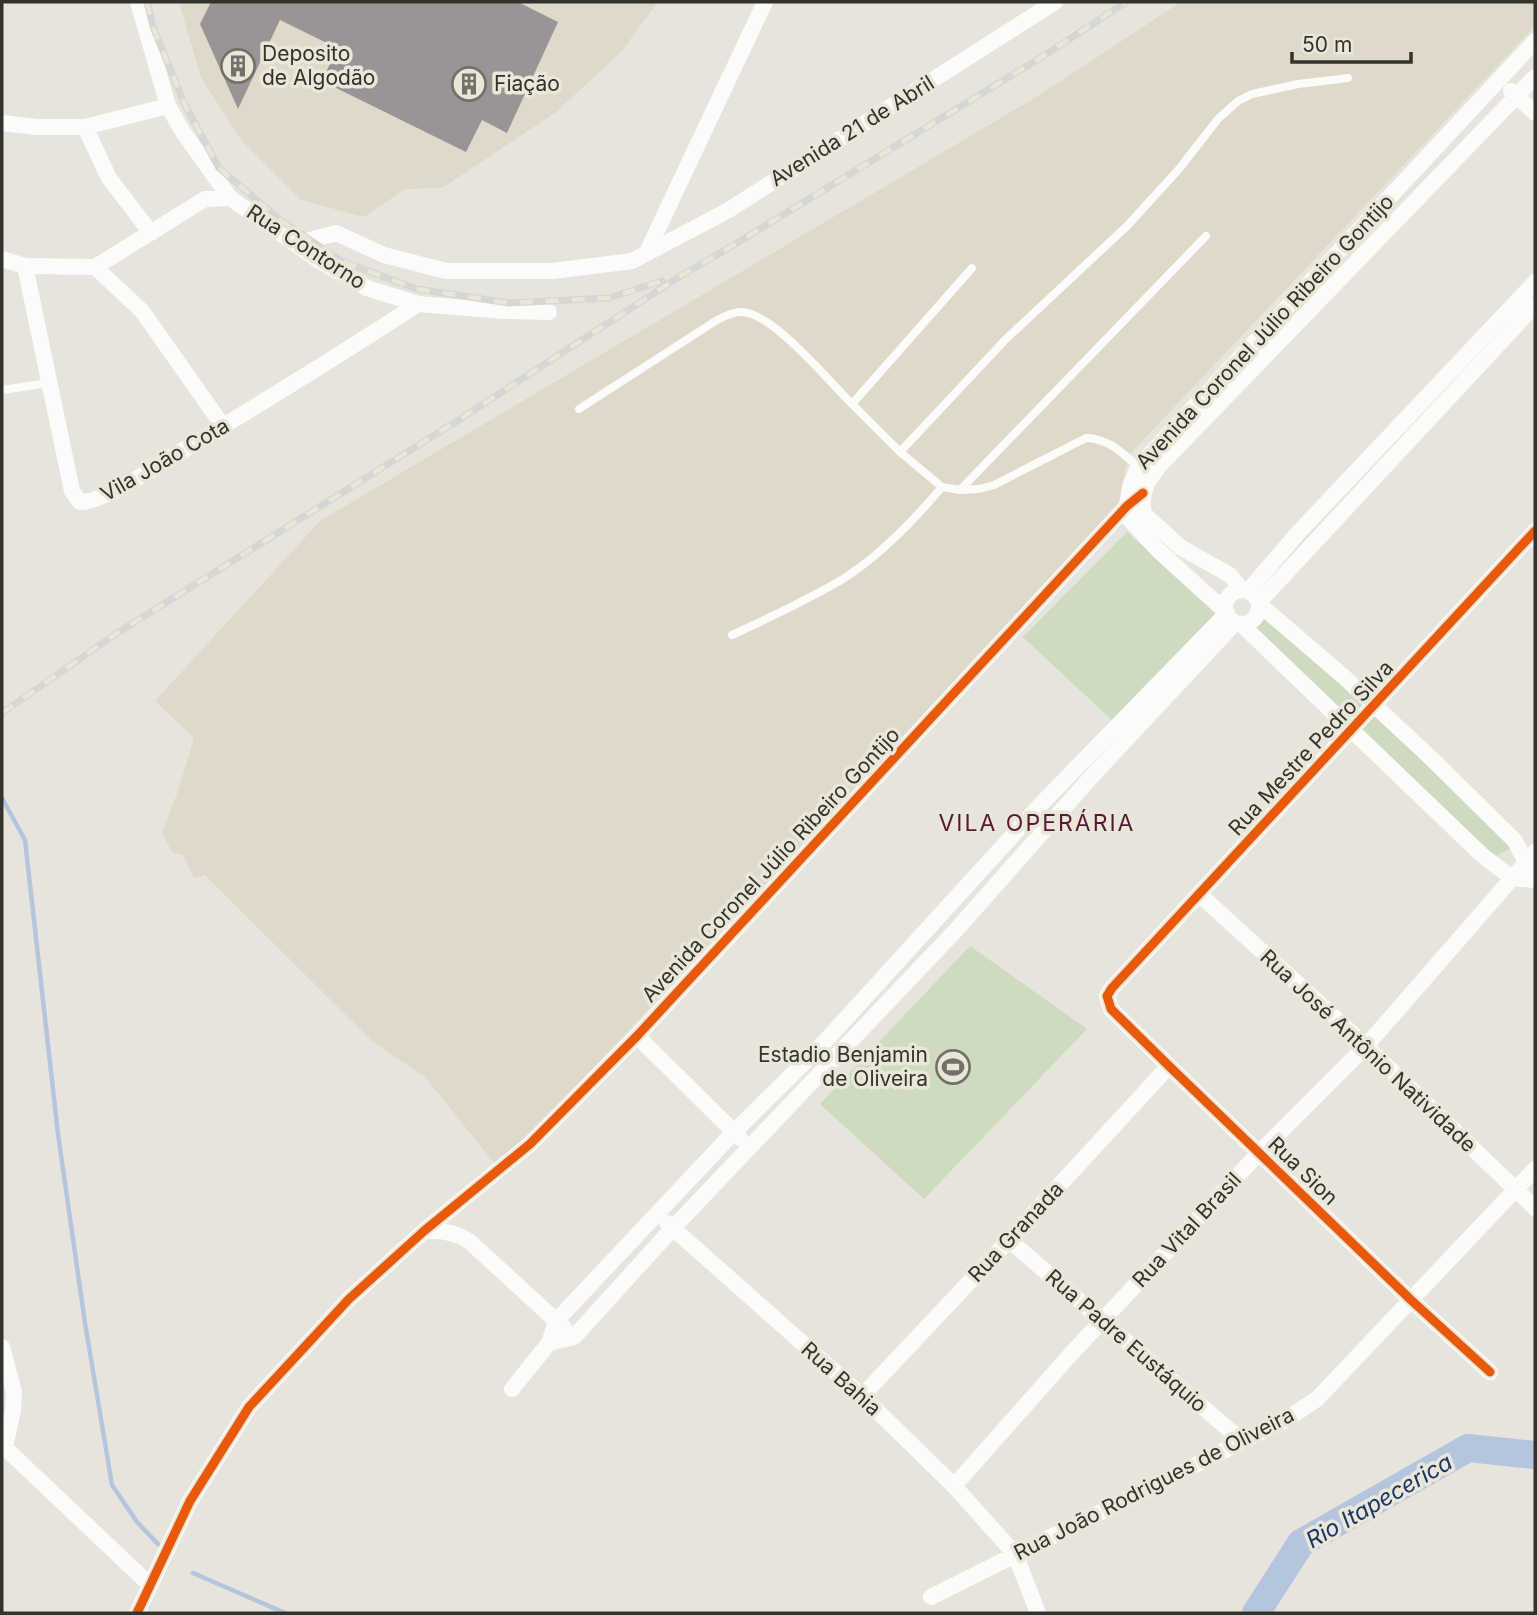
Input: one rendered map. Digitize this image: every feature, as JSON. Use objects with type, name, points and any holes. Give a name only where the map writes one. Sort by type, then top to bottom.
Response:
[{"type":"street","name":"Rua Contorno","points":[[138,2],[168,106],[230,198],[300,247],[367,288],[418,304],[549,312]]},
{"type":"street","points":[[646,254],[765,2]]},
{"type":"street","name":"Avenida 21 de Abril","points":[[300,247],[310,240],[336,233],[384,255],[446,271],[552,271],[632,261],[726,211],[1055,2]]},
{"type":"street","name":"Avenida Coronel Júlio Ribeiro Gontijo","points":[[1252,597],[1230,575],[1180,547],[1144,514],[1145,472],[1260,335],[1535,41]]},
{"type":"street","name":"Avenida Coronel Júlio Ribeiro Gontijo","points":[[137,1613],[190,1501],[249,1407],[349,1300],[424,1231],[530,1144],[637,1036],[1127,506],[1130,487],[1275,348],[1535,77]]},
{"type":"street","points":[[1499,80],[1535,113]]},
{"type":"street","points":[[2,123],[37,127],[86,127],[168,106]]},
{"type":"street","points":[[86,127],[109,177],[151,233]]},
{"type":"street","points":[[2,259],[25,266],[95,267],[205,200],[230,198]]},
{"type":"street","points":[[1377,210],[1394,225]]},
{"type":"street","name":"Vila João Cota","points":[[25,266],[72,491],[80,502],[98,499],[223,426],[418,304]]},
{"type":"street","points":[[95,267],[142,311],[223,426]]},
{"type":"street","points":[[1252,597],[1297,534],[1535,282]]},
{"type":"street","points":[[1252,597],[1391,461],[1535,306]]},
{"type":"street","points":[[1503,316],[1516,327]]},
{"type":"street","points":[[1260,335],[1275,348]]},
{"type":"street","points":[[1377,449],[1391,461]]},
{"type":"street","points":[[1143,493],[1127,506],[1130,520],[1141,533],[1483,856],[1512,878],[1535,881],[1531,856],[1375,705],[1252,597],[1230,595],[1227,600],[1232,618]]},
{"type":"street","name":"Rua Mestre Pedro Silva","points":[[1112,988],[1535,531]]},
{"type":"street","points":[[1232,618],[1252,621],[1259,612],[1252,597]]},
{"type":"street","points":[[512,1389],[549,1343],[556,1321],[734,1132],[1232,618]]},
{"type":"street","points":[[549,1343],[574,1337],[749,1147],[957,929],[1087,770]]},
{"type":"street","name":"Rua Vital Brasil","points":[[954,1486],[1102,1321],[1259,1153],[1366,1045],[1531,856]]},
{"type":"street","name":"Rua José Antônio Natividade","points":[[1199,894],[1366,1045],[1535,1208]]},
{"type":"street","name":"Rua Sion","points":[[1112,988],[1107,996],[1111,1009],[1490,1372]]},
{"type":"street","points":[[637,1036],[749,1147]]},
{"type":"street","name":"Rua Granada","points":[[862,1396],[1169,1066]]},
{"type":"street","name":"Rua João Rodrigues de Oliveira","points":[[931,1597],[1287,1419],[1317,1399],[1535,1169]]},
{"type":"street","name":"Rua Bahia","points":[[657,1215],[862,1396],[954,1486],[1015,1554]]},
{"type":"street","points":[[424,1231],[458,1234],[469,1241],[574,1337]]},
{"type":"street","name":"Rua Padre Eustáquio","points":[[1009,1240],[1242,1441]]},
{"type":"street","points":[[2,1347],[14,1392],[13,1410],[3,1446],[150,1585]]},
{"type":"street","points":[[1015,1554],[1038,1613]]},
{"type":"lane","points":[[900,452],[1006,339],[1127,226],[1179,169],[1219,119],[1238,101],[1252,94],[1298,84],[1348,78]]},
{"type":"lane","points":[[960,490],[1206,236]]},
{"type":"lane","points":[[852,404],[972,268]]},
{"type":"lane","points":[[579,409],[717,320],[732,312],[747,312],[767,321],[900,452],[942,487],[960,490],[994,485],[1086,438],[1098,438],[1115,447],[1145,472]]},
{"type":"lane","points":[[2,390],[49,383]]},
{"type":"lane","points":[[732,635],[845,577],[896,536],[942,487]]},
{"type":"shaded area","points":[[179,2],[658,2],[621,52],[556,112],[442,188],[405,189],[364,217],[301,200],[242,141],[201,78]]},
{"type":"shaded area","points":[[1181,2],[1535,2],[1535,26],[1128,456],[1117,512],[528,1137],[496,1165],[425,1077],[372,1041],[205,875],[194,878],[183,855],[172,852],[162,833],[194,738],[155,701],[320,521],[1038,96]]},
{"type":"green space","points":[[1127,532],[1218,613],[1114,722],[1023,637]]},
{"type":"green space","points":[[1266,612],[1364,704],[1346,718],[1253,630]]},
{"type":"green space","points":[[1376,710],[1516,846],[1493,857],[1358,729]]},
{"type":"green space","name":"Estadio Benjamin de Oliveira","points":[[970,946],[1087,1029],[924,1199],[820,1104]]},
{"type":"building","name":"Fiação","points":[[211,2],[518,2],[558,22],[507,133],[482,120],[466,152],[322,81],[337,48],[280,20],[238,109],[200,24]]},
{"type":"waterway","points":[[2,798],[25,840],[58,1134],[112,1485],[137,1522],[158,1544]]},
{"type":"waterway","name":"Rio Itapecerica","points":[[1256,1613],[1301,1543],[1468,1448],[1535,1455]]},
{"type":"waterway","points":[[193,1573],[285,1613]]},
{"type":"railway","points":[[147,2],[153,27],[185,105],[219,168],[279,219],[341,261],[417,289],[509,303],[609,298],[662,281]]},
{"type":"railway","points":[[2,713],[114,635],[457,421],[682,275],[1045,55],[1126,2]]},
{"type":"cycle path","points":[[137,1613],[190,1501],[249,1407],[349,1299],[424,1231],[530,1144],[637,1036],[1127,506],[1143,493]]},
{"type":"cycle path","points":[[1490,1372],[1411,1300],[1169,1066],[1111,1009],[1107,996],[1535,531]]},
{"type":"place","name":"Deposito de Algodão","points":[[238,66]]},
{"type":"place","name":"Fiação","points":[[469,84]]},
{"type":"place","name":"Estadio Benjamin de Oliveira","points":[[953,1067]]},
{"type":"district","name":"VILA OPERÁRIA","points":[[1037,823]]}]
